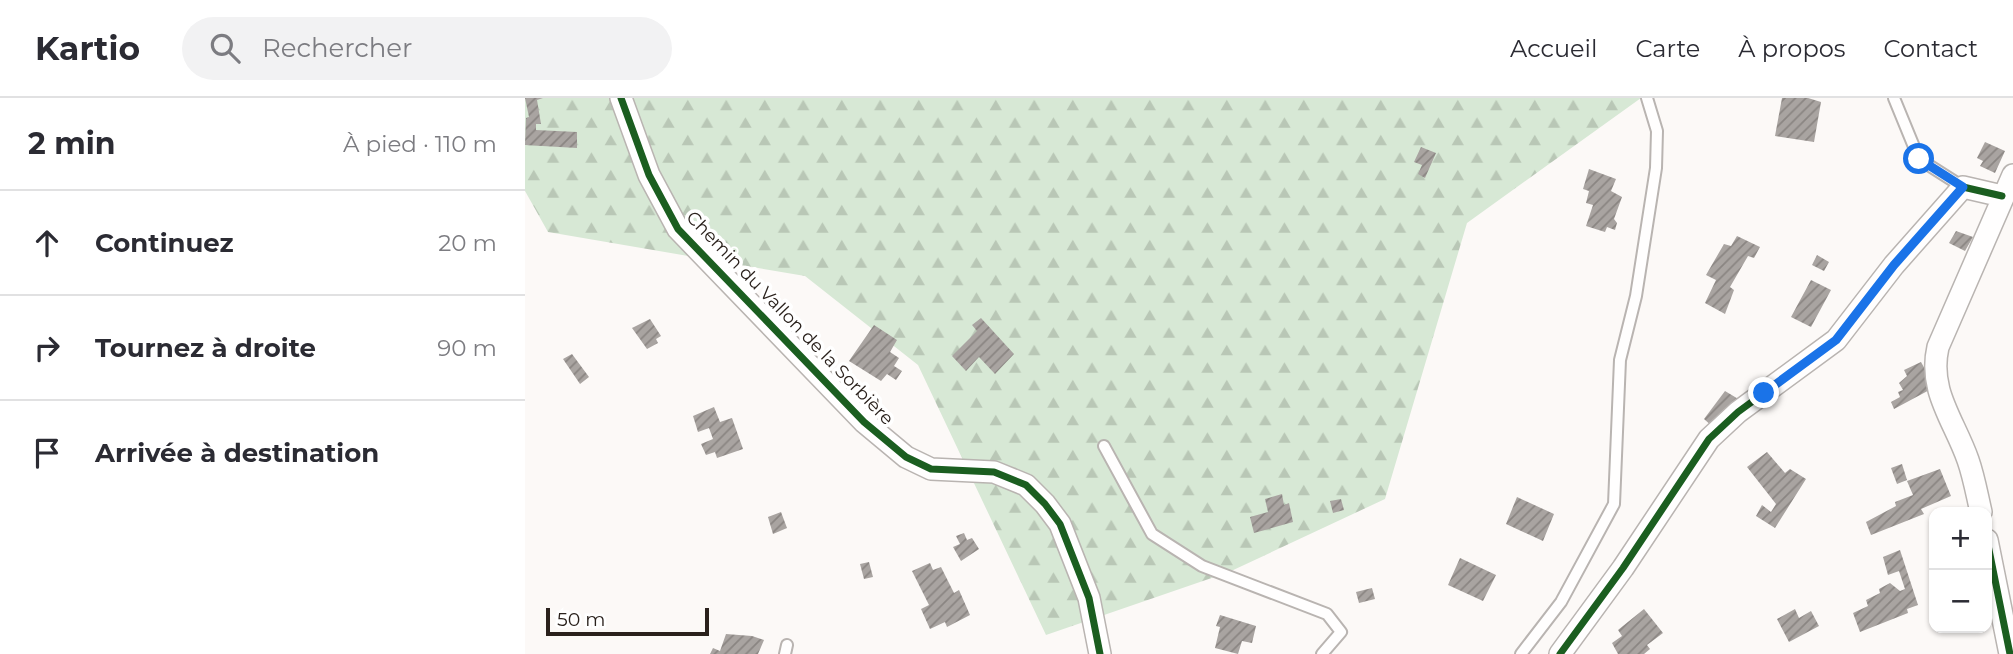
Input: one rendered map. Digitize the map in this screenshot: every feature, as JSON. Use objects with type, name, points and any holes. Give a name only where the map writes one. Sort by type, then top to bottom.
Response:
[{"type":"street","name":"Chemin du Vallon de la Sorbière","points":[[621,98],[649,175],[678,229],[864,422],[906,457],[930,469],[994,472],[1026,485],[1045,504],[1060,524],[1089,597],[1100,654]]},
{"type":"street","points":[[1980,507],[1968,458],[1943,406],[1934,364],[1938,347],[2013,175]]},
{"type":"street","points":[[1560,654],[1623,568],[1709,439],[1738,412],[1836,340],[1894,265],[1963,187],[2002,197]]},
{"type":"street","points":[[1992,565],[2010,654]]},
{"type":"lane","points":[[1521,654],[1561,602],[1614,504],[1621,360],[1636,296],[1656,168],[1657,131],[1647,98]]},
{"type":"lane","points":[[1894,98],[1919,159],[1963,187]]},
{"type":"lane","points":[[1104,446],[1152,534],[1202,566],[1327,614],[1341,632],[1322,654]]},
{"type":"green space","points":[[525,98],[1641,98],[1467,223],[1385,499],[1229,572],[1046,635],[918,365],[805,276],[548,232],[525,191]]},
{"type":"building","points":[[525,98],[543,98],[537,100],[541,124],[536,124],[536,130],[577,132],[577,148],[525,145],[526,118],[529,117]]},
{"type":"building","points":[[1782,98],[1808,98],[1821,102],[1814,142],[1775,136]]},
{"type":"building","points":[[1985,142],[2005,151],[1995,173],[1980,166],[1983,161],[1977,158]]},
{"type":"building","points":[[1421,147],[1436,153],[1425,178],[1418,174],[1422,165],[1414,162]]},
{"type":"building","points":[[1589,169],[1616,179],[1611,191],[1622,197],[1614,219],[1617,223],[1615,230],[1607,227],[1605,232],[1586,226],[1593,205],[1586,203],[1589,191],[1583,189]]},
{"type":"building","points":[[1956,231],[1973,237],[1965,251],[1949,243]]},
{"type":"building","points":[[1737,236],[1760,247],[1754,258],[1748,256],[1730,287],[1734,290],[1725,314],[1705,303],[1716,280],[1706,275],[1724,244],[1731,246]]},
{"type":"building","points":[[1817,255],[1829,262],[1824,271],[1812,265]]},
{"type":"building","points":[[1811,280],[1831,290],[1811,327],[1791,317]]},
{"type":"building","points":[[981,318],[1014,354],[995,374],[979,357],[966,371],[952,356],[977,331],[972,325]]},
{"type":"building","points":[[650,319],[661,336],[656,339],[658,343],[647,349],[632,328]]},
{"type":"building","points":[[874,325],[897,340],[890,352],[899,358],[894,366],[902,371],[896,380],[887,374],[881,381],[849,361]]},
{"type":"building","points":[[572,354],[589,377],[580,384],[563,359]]},
{"type":"building","points":[[1921,362],[1935,387],[1894,409],[1891,402],[1900,397],[1898,392],[1903,390],[1899,383],[1907,376],[1904,370]]},
{"type":"building","points":[[1725,391],[1745,403],[1713,427],[1704,419]]},
{"type":"building","points":[[714,407],[720,422],[732,418],[743,449],[717,458],[715,452],[706,455],[701,444],[713,439],[709,428],[698,432],[693,416]]},
{"type":"building","points":[[1767,452],[1785,473],[1790,469],[1806,479],[1775,528],[1756,516],[1762,505],[1771,512],[1776,504],[1747,467]]},
{"type":"building","points":[[1902,464],[1907,480],[1897,484],[1891,468]]},
{"type":"building","points":[[1940,469],[1951,496],[1921,509],[1924,514],[1871,535],[1866,522],[1896,506],[1895,502],[1913,495],[1907,481]]},
{"type":"building","points":[[1282,494],[1284,505],[1289,503],[1293,522],[1254,533],[1250,517],[1268,512],[1265,499]]},
{"type":"building","points":[[1517,497],[1554,514],[1543,541],[1506,524]]},
{"type":"building","points":[[1341,499],[1344,510],[1333,513],[1330,501]]},
{"type":"building","points":[[781,512],[787,528],[773,534],[768,517]]},
{"type":"building","points":[[964,533],[967,540],[972,538],[979,549],[961,561],[953,547],[960,544],[956,536]]},
{"type":"building","points":[[1900,550],[1918,605],[1907,609],[1908,613],[1860,632],[1853,613],[1868,606],[1866,600],[1880,593],[1879,589],[1890,583],[1900,591],[1905,589],[1899,571],[1888,575],[1883,557]]},
{"type":"building","points":[[1460,558],[1496,575],[1483,601],[1448,585]]},
{"type":"building","points":[[869,562],[873,577],[864,579],[860,564]]},
{"type":"building","points":[[930,563],[933,570],[941,567],[954,593],[959,590],[970,615],[947,627],[945,622],[930,629],[921,609],[929,605],[912,571]]},
{"type":"building","points":[[1372,588],[1375,599],[1359,603],[1356,592]]},
{"type":"building","points":[[1644,609],[1663,633],[1647,645],[1650,649],[1644,654],[1618,654],[1612,643],[1622,636],[1618,630]]},
{"type":"building","points":[[1795,609],[1799,618],[1811,611],[1819,626],[1789,642],[1777,619]]},
{"type":"building","points":[[1220,615],[1256,626],[1252,643],[1242,641],[1238,654],[1215,648],[1220,627],[1216,626]]},
{"type":"building","points":[[726,634],[764,640],[758,654],[710,654],[713,648],[720,651]]},
{"type":"cycle path","points":[[621,98],[649,175],[678,229],[864,422],[906,457],[931,469],[994,472],[1026,485],[1045,504],[1060,524],[1089,598],[1100,654]]},
{"type":"cycle path","points":[[1560,654],[1623,568],[1709,439],[1738,412],[1836,340],[1894,265],[1963,187],[2002,196]]},
{"type":"cycle path","points":[[1992,565],[2010,654]]},
{"type":"route","points":[[1764,393],[1836,340],[1894,265],[1963,187],[1919,159]]}]
